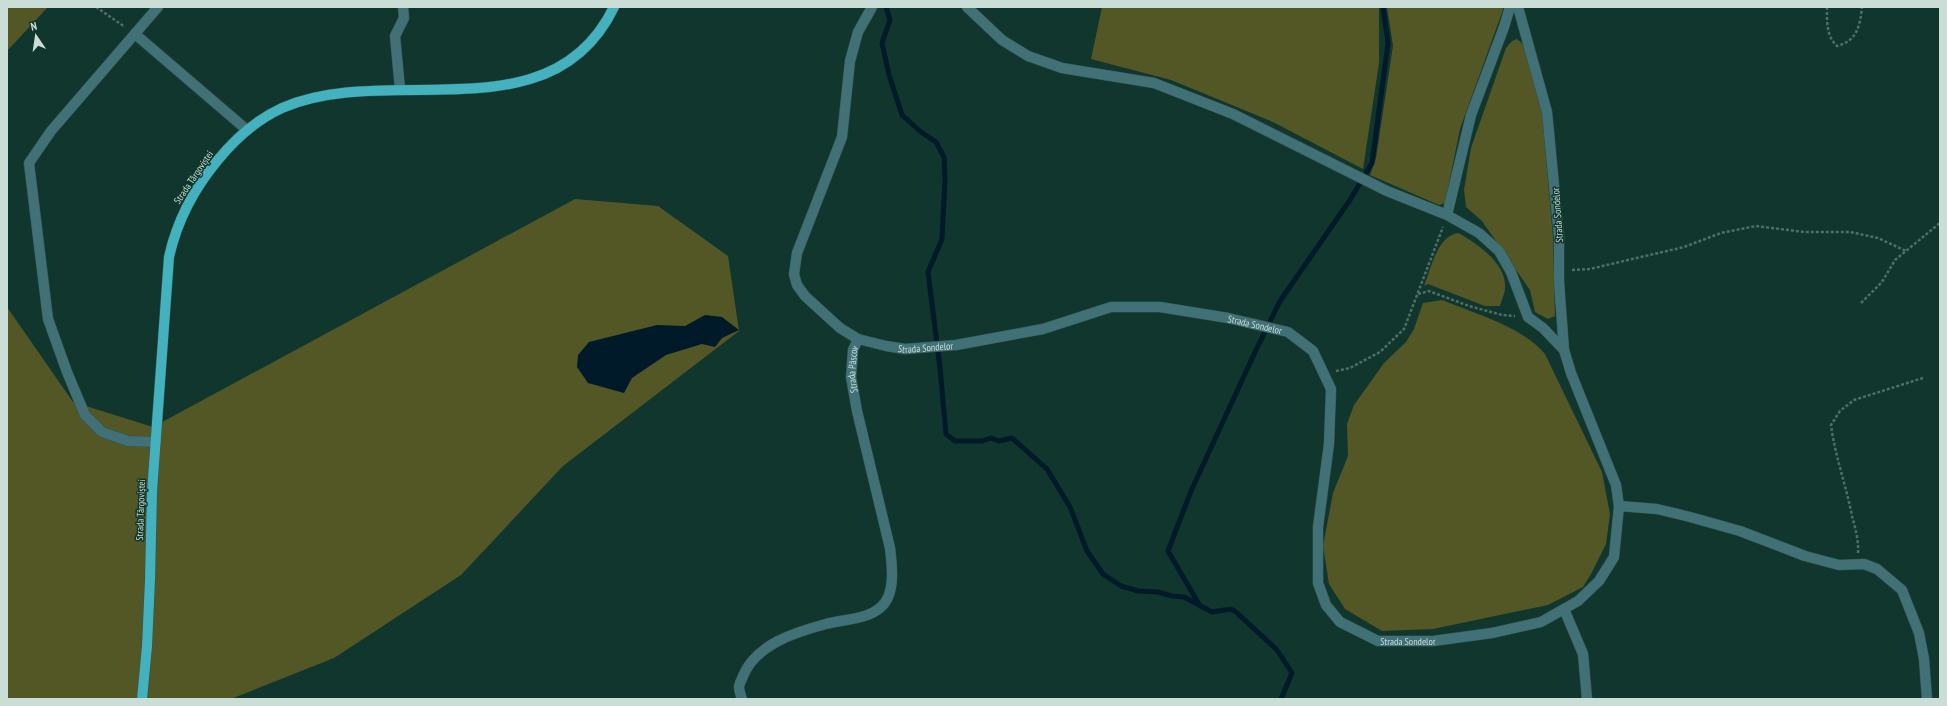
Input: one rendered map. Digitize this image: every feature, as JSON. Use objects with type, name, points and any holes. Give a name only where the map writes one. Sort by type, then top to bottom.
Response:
[{"type":"main road","name":"Strada Târgoviștei","points":[[142,699],[147,646],[152,492],[169,257],[174,235],[183,213],[211,168],[226,150],[247,130],[281,109],[301,101],[344,93],[400,89],[455,91],[486,88],[513,84],[534,78],[555,69],[572,59],[591,43],[614,7]]},
{"type":"street","points":[[156,442],[128,441],[102,432],[84,415],[48,319],[29,163],[51,131],[158,7]]},
{"type":"street","points":[[400,89],[395,36],[404,18],[402,7]]},
{"type":"street","name":"Strada Pâscov","points":[[742,699],[739,687],[747,666],[763,650],[780,640],[826,624],[866,616],[882,607],[889,593],[892,571],[890,548],[856,411],[851,376],[853,350],[858,338],[840,328],[805,296],[797,284],[794,274],[797,253],[842,137],[850,60],[858,32],[872,7]]},
{"type":"street","points":[[967,7],[1002,40],[1028,56],[1062,68],[1154,83],[1233,114],[1387,191],[1448,216],[1479,233],[1499,251],[1511,272],[1528,317],[1543,328],[1564,350]]},
{"type":"street","points":[[1448,216],[1471,115],[1510,7]]},
{"type":"street","name":"Strada Sondelor","points":[[858,338],[886,346],[905,349],[956,345],[1043,330],[1111,307],[1160,307],[1228,318],[1288,332],[1313,351],[1331,389],[1329,444],[1318,526],[1318,583],[1326,605],[1340,622],[1378,641],[1433,641],[1492,633],[1541,622],[1578,601],[1599,581],[1614,557],[1619,506],[1616,485],[1571,373],[1564,350],[1559,273],[1559,237],[1547,112],[1518,7]]},
{"type":"street","points":[[135,34],[247,130]]},
{"type":"street","points":[[1619,506],[1657,509],[1690,517],[1740,530],[1805,556],[1839,565],[1864,564],[1877,569],[1902,590],[1919,633],[1924,658],[1927,699]]},
{"type":"street","points":[[1564,609],[1583,654],[1587,699]]},
{"type":"path","points":[[96,7],[135,34]]},
{"type":"path","points":[[1827,7],[1827,24],[1830,40],[1837,46],[1846,44],[1856,34],[1862,7]]},
{"type":"path","points":[[1323,373],[1350,368],[1380,352],[1404,329],[1448,216]]},
{"type":"path","points":[[1861,304],[1882,282],[1895,260],[1940,223]]},
{"type":"path","points":[[1559,273],[1563,271],[1590,269],[1684,247],[1721,233],[1756,226],[1804,232],[1850,232],[1878,238],[1906,250]]},
{"type":"path","points":[[1418,294],[1429,291],[1469,306],[1502,315],[1528,317]]},
{"type":"path","points":[[1855,565],[1858,549],[1855,529],[1848,492],[1834,444],[1831,425],[1840,410],[1854,400],[1923,378]]},
{"type":"green space","points":[[7,7],[48,7],[7,51]]},
{"type":"green space","points":[[1102,7],[1379,7],[1379,63],[1363,169],[1273,122],[1171,80],[1091,59]]},
{"type":"green space","points":[[1387,7],[1504,7],[1460,129],[1445,203],[1439,205],[1370,175],[1376,158],[1393,46]]},
{"type":"green space","points":[[1517,39],[1524,45],[1542,111],[1553,238],[1555,316],[1548,319],[1535,312],[1530,290],[1482,221],[1466,207],[1464,190],[1471,148],[1506,48],[1512,41]]},
{"type":"green space","points":[[575,199],[658,206],[728,256],[739,331],[563,466],[461,575],[334,658],[231,699],[7,699],[7,307],[73,402],[153,427]]},
{"type":"green space","points":[[1458,233],[1482,248],[1496,263],[1501,271],[1505,288],[1500,306],[1485,306],[1428,284],[1424,286],[1432,263],[1440,247],[1451,235]]},
{"type":"green space","points":[[1442,300],[1511,328],[1535,344],[1545,354],[1602,472],[1610,514],[1606,544],[1583,587],[1548,605],[1433,629],[1382,631],[1345,609],[1329,584],[1323,546],[1333,493],[1348,456],[1347,424],[1354,405],[1384,363],[1406,342],[1414,329],[1423,303]]},
{"type":"water","points":[[705,315],[722,317],[739,330],[722,338],[715,347],[702,344],[666,355],[632,378],[624,393],[588,383],[577,367],[578,355],[589,342],[657,325],[685,326]]},
{"type":"waterway","points":[[886,7],[890,20],[882,43],[889,75],[902,115],[921,132],[936,142],[944,157],[945,179],[942,239],[928,272],[940,368],[946,434],[955,441],[982,441],[991,438],[999,441],[1012,438],[1047,469],[1070,507],[1087,551],[1103,574],[1121,586],[1138,591],[1158,592],[1172,596],[1184,597],[1212,612],[1231,609],[1236,612],[1277,650],[1292,673],[1281,699]]},
{"type":"waterway","points":[[1200,606],[1168,551],[1191,491],[1280,301],[1350,200],[1372,163],[1388,43],[1383,7]]}]
